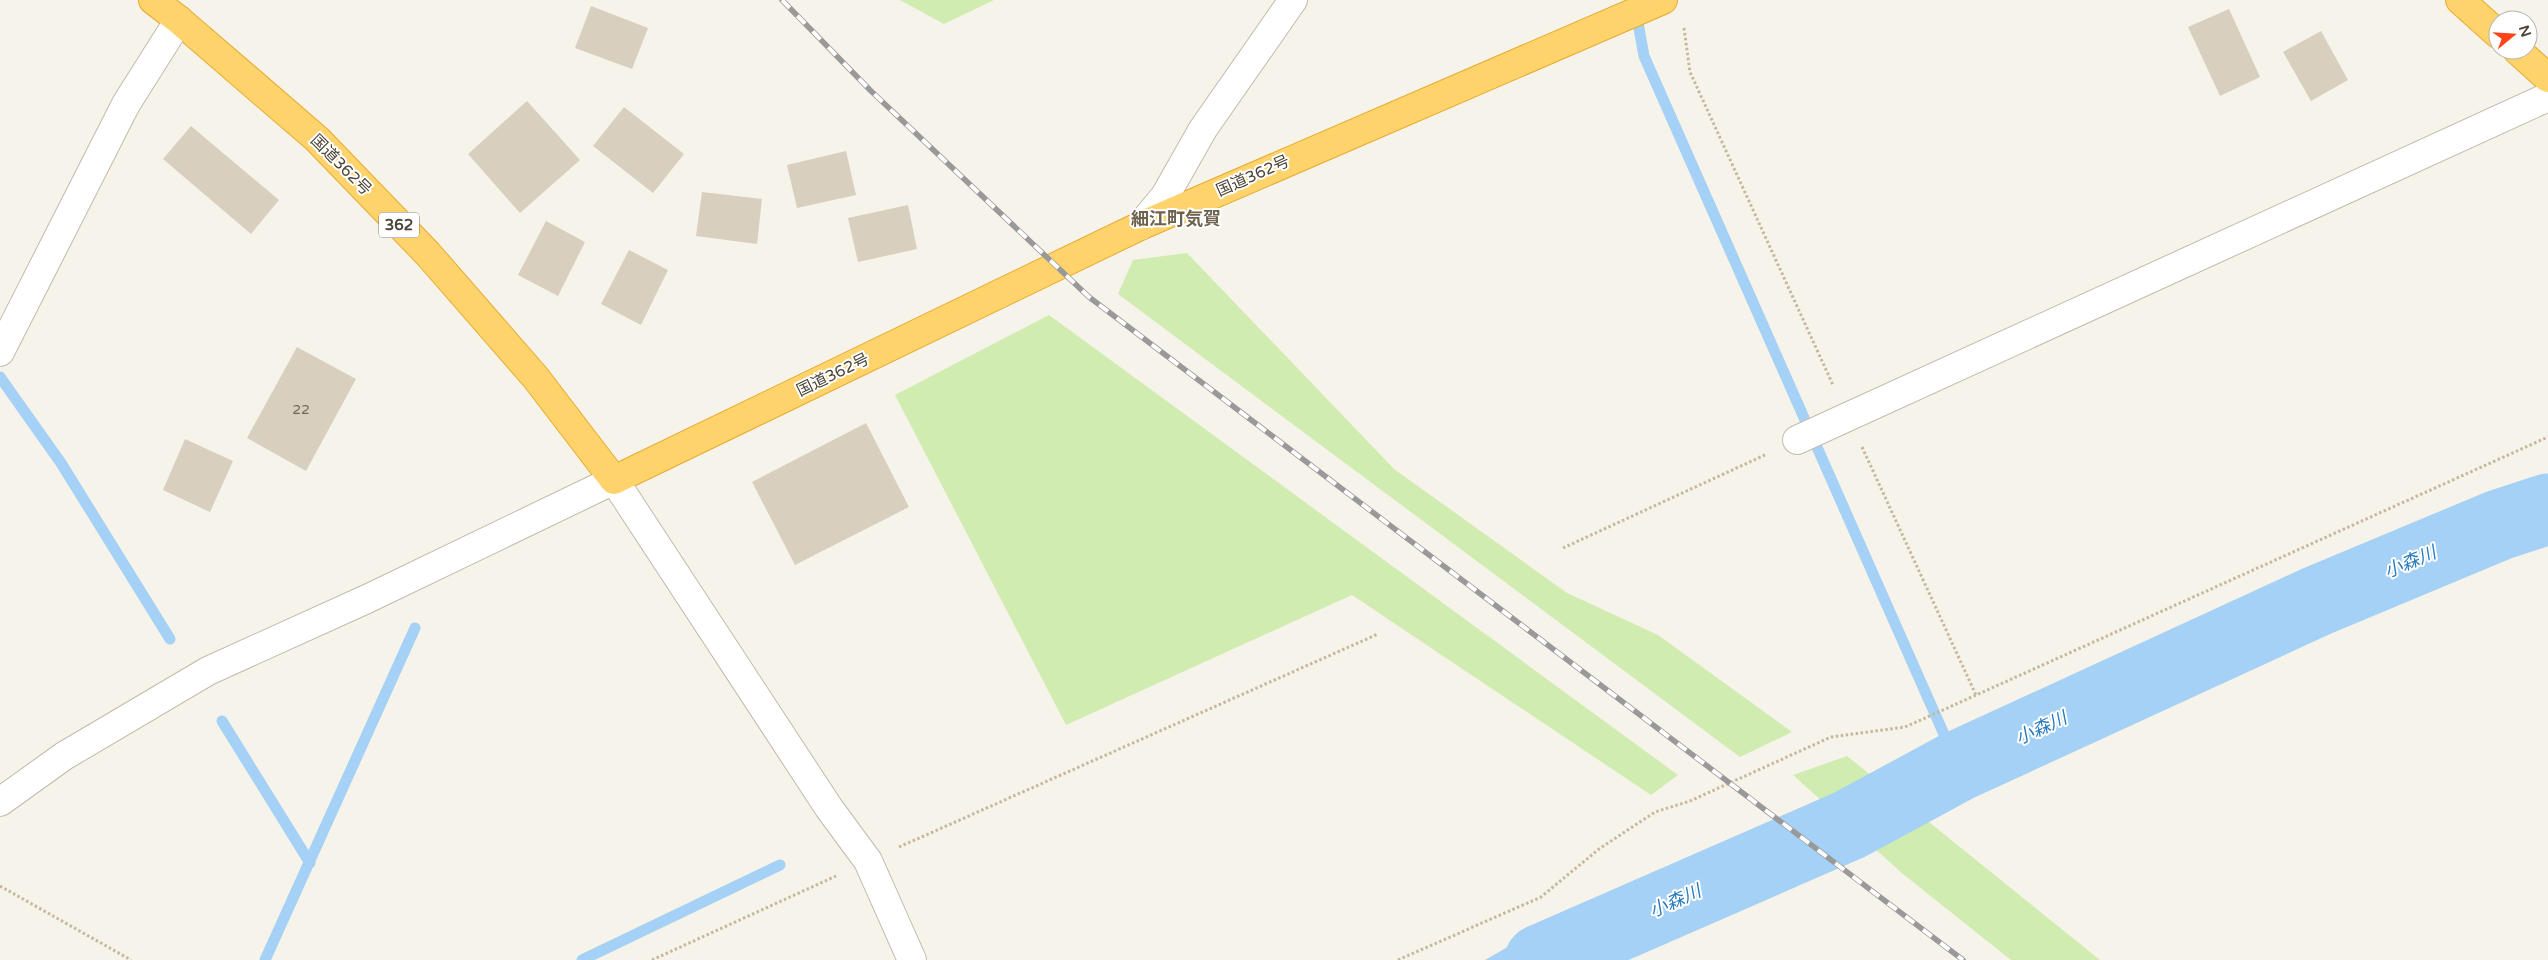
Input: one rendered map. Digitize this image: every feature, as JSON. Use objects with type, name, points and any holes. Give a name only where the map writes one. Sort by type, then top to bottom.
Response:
[{"type":"highway","points":[[2460,0],[2488,25]]},
{"type":"highway","name":"国道362号","points":[[163,6],[317,139],[428,254],[536,378],[614,480],[1140,226],[1622,18],[1673,9]]},
{"type":"highway","points":[[2528,60],[2548,78]]},
{"type":"street","points":[[1140,226],[1164,196],[1203,129],[1293,0]]},
{"type":"street","points":[[0,352],[126,104],[163,6]]},
{"type":"street","points":[[1798,440],[2548,97]]},
{"type":"street","points":[[0,802],[64,756],[208,671],[369,598],[614,480],[829,808],[868,862],[912,960]]},
{"type":"path","points":[[1673,9],[1690,72],[1839,420],[1976,695]]},
{"type":"path","points":[[1398,960],[1541,897],[1599,849],[1655,812],[1690,800],[1831,737],[1904,727],[2548,437]]},
{"type":"path","points":[[1563,548],[1798,440]]},
{"type":"path","points":[[652,960],[1378,634]]},
{"type":"path","points":[[0,886],[131,960]]},
{"type":"green space","points":[[900,0],[994,0],[944,24]]},
{"type":"green space","points":[[1187,253],[1394,469],[1567,593],[1658,635],[1792,732],[1740,757],[1118,294],[1133,260]]},
{"type":"green space","points":[[1049,315],[1678,775],[1651,795],[1352,595],[1066,725],[895,395]]},
{"type":"green space","points":[[1847,756],[2100,960],[2011,960],[1903,874],[1793,775]]},
{"type":"water","points":[[1773,848],[1757,883],[1580,960],[1485,960],[1553,921],[1583,911],[1609,916],[1650,891],[1692,861],[1730,852]]},
{"type":"building","points":[[591,6],[648,28],[632,69],[575,48]]},
{"type":"building","points":[[2229,9],[2260,77],[2220,96],[2188,27]]},
{"type":"building","points":[[2321,31],[2348,80],[2311,101],[2283,52]]},
{"type":"building","points":[[527,101],[580,160],[520,213],[468,154]]},
{"type":"building","points":[[624,107],[684,154],[653,193],[593,146]]},
{"type":"building","points":[[191,126],[279,200],[251,234],[163,159]]},
{"type":"building","points":[[846,151],[856,195],[797,208],[787,165]]},
{"type":"building","points":[[702,192],[762,199],[757,244],[696,236]]},
{"type":"building","points":[[908,205],[917,249],[858,262],[848,218]]},
{"type":"building","points":[[546,221],[585,242],[558,296],[518,275]]},
{"type":"building","points":[[629,250],[668,270],[641,325],[601,304]]},
{"type":"building","points":[[297,347],[356,379],[306,471],[247,438]]},
{"type":"building","points":[[866,423],[909,507],[795,565],[752,482]]},
{"type":"building","points":[[185,439],[233,461],[210,512],[163,490]]},
{"type":"waterway","points":[[1636,12],[1644,56],[1958,766]]},
{"type":"waterway","points":[[0,377],[61,463],[170,639]]},
{"type":"waterway","name":"小森川","points":[[1540,960],[1849,825],[1958,766],[2317,601],[2499,525],[2548,509]]},
{"type":"waterway","points":[[265,960],[415,628]]},
{"type":"waterway","points":[[222,721],[310,863]]},
{"type":"waterway","points":[[582,960],[780,865]]},
{"type":"railway","points":[[782,0],[871,91],[1089,297],[1963,960]]},
{"type":"district","name":"細江町気賀","points":[[1176,219]]}]
